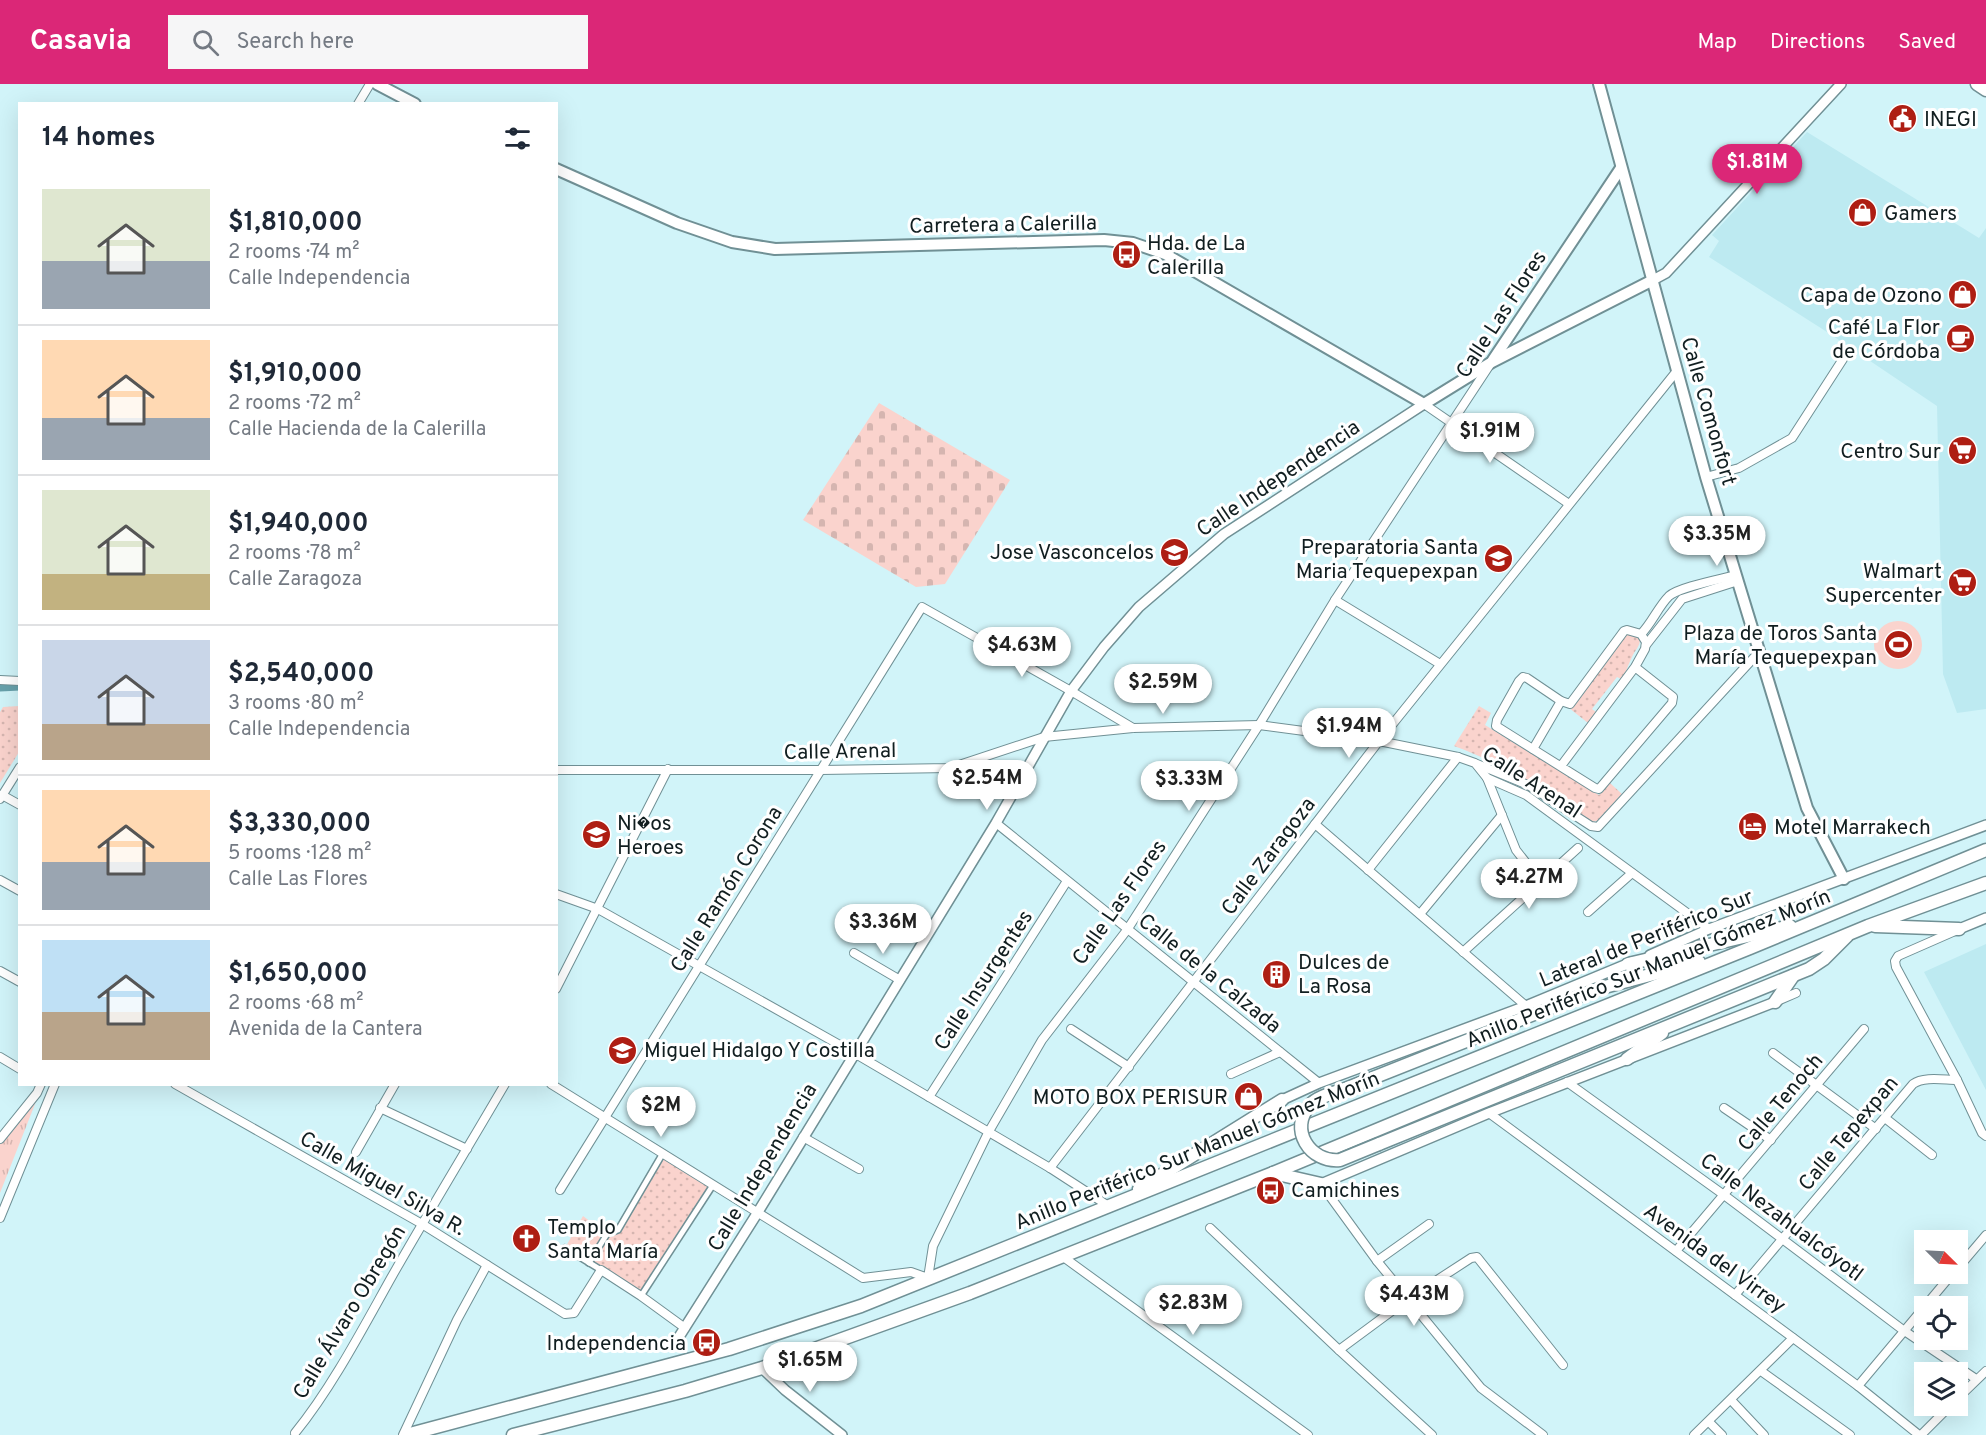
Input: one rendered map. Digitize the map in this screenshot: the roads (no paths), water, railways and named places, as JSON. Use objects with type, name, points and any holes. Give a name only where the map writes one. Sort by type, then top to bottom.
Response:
[{"type":"main road","points":[[377,84],[410,102]]},
{"type":"main road","name":"Calle Comonfort","points":[[1599,84],[1706,477],[1807,808],[1844,879]]},
{"type":"main road","points":[[1977,84],[1986,90]]},
{"type":"main road","name":"Calle Las Flores","points":[[1492,362],[1621,168]]},
{"type":"main road","name":"Carretera a Calerilla","points":[[558,171],[677,223],[732,242],[775,249],[1104,240],[1133,243],[1165,254],[1424,404]]},
{"type":"main road","name":"Calle Independencia","points":[[1424,404],[1492,362],[1653,280]]},
{"type":"main road","name":"Anillo Periférico Sur Manuel Gómez Morín","points":[[404,1435],[729,1349],[861,1306],[1750,948],[1986,850]]},
{"type":"main road","name":"Anillo Periférico Sur Manuel Gómez Morín","points":[[513,1435],[762,1368],[959,1297],[1274,1173],[1850,933],[1986,883]]},
{"type":"main road","points":[[1628,964],[1826,917]]},
{"type":"main road","points":[[1868,926],[1959,929]]},
{"type":"main road","points":[[1750,948],[1597,989],[1316,1100],[1308,1108],[1303,1118],[1302,1129],[1307,1145],[1319,1156],[1335,1161],[1340,1160],[1794,975],[1824,959],[1850,933]]},
{"type":"main road","points":[[1775,1002],[1794,975]]},
{"type":"main road","points":[[1627,1059],[1678,1022]]},
{"type":"main road","points":[[1110,1207],[1282,1100]]},
{"type":"main road","points":[[1274,1173],[1321,1184]]},
{"type":"street","points":[[359,102],[370,84]]},
{"type":"street","name":"Calle Independencia","points":[[1653,280],[1666,273],[1841,84]]},
{"type":"street","points":[[1706,477],[1739,468],[1792,438],[1843,359]]},
{"type":"street","name":"Calle Las Flores","points":[[928,1278],[933,1246],[988,1133],[1042,1040],[1127,930],[1259,725],[1335,600],[1492,362]]},
{"type":"street","name":"Calle Zaragoza","points":[[1050,1168],[1379,741],[1676,372]]},
{"type":"street","points":[[1424,404],[1569,504]]},
{"type":"street","name":"Calle Independencia","points":[[677,1340],[996,823],[1071,691],[1104,647],[1139,607],[1224,534],[1424,404]]},
{"type":"street","points":[[1561,766],[1635,667],[1646,645],[1682,599],[1711,590],[1737,578]]},
{"type":"street","points":[[1641,634],[1674,593],[1737,578]]},
{"type":"street","points":[[1335,600],[1440,664]]},
{"type":"street","name":"Calle Ramón Corona","points":[[560,1190],[922,607],[1071,691]]},
{"type":"street","points":[[1635,667],[1672,695],[1674,699],[1599,789],[1496,724],[1522,677],[1561,701],[1571,703],[1624,631],[1630,630],[1641,634],[1646,645]]},
{"type":"street","points":[[1475,763],[1528,785],[1591,826],[1598,827],[1760,651]]},
{"type":"street","points":[[0,680],[16,681]]},
{"type":"street","points":[[1071,691],[1133,728]]},
{"type":"street","points":[[1533,749],[1561,701]]},
{"type":"street","name":"Calle Arenal","points":[[558,770],[950,768],[1044,737],[1133,728],[1259,725],[1379,741],[1458,757],[1475,763],[1487,778],[1526,795],[1709,929]]},
{"type":"street","points":[[1368,870],[1458,757]]},
{"type":"street","points":[[558,985],[669,769]]},
{"type":"street","points":[[18,770],[1,797],[18,805]]},
{"type":"street","points":[[1487,778],[1516,850],[1540,882]]},
{"type":"street","points":[[1420,914],[1502,815]]},
{"type":"street","name":"Calle de la Calzada","points":[[996,823],[1319,1083]]},
{"type":"street","points":[[1315,824],[1526,1006]]},
{"type":"street","name":"Lateral de Periférico Sur","points":[[1282,1100],[1319,1083],[1526,1006],[1709,929],[1986,825]]},
{"type":"street","points":[[1463,952],[1578,848]]},
{"type":"street","points":[[1588,912],[1632,873]]},
{"type":"street","points":[[0,879],[18,890]]},
{"type":"street","name":"Calle Insurgentes","points":[[929,1097],[1067,881]]},
{"type":"street","points":[[558,895],[598,909],[854,1053],[1050,1168],[1110,1207]]},
{"type":"street","points":[[1986,918],[1898,956],[1895,961],[1896,967],[1957,1080],[1982,1133],[1986,1136]]},
{"type":"street","points":[[854,953],[900,980]]},
{"type":"street","points":[[0,970],[18,981]]},
{"type":"street","points":[[1543,1435],[1480,1388],[1377,1261],[1321,1184],[1489,1113],[1796,993]]},
{"type":"street","points":[[1071,1029],[1129,1067]]},
{"type":"street","name":"Calle Tenoch","points":[[1676,1251],[1864,1029]]},
{"type":"street","points":[[1231,1074],[1280,1052]]},
{"type":"street","points":[[1773,1053],[1876,1129]]},
{"type":"street","points":[[0,1057],[18,1068]]},
{"type":"street","name":"Calle Tepexpan","points":[[1735,1295],[1913,1083],[1918,1080],[1957,1080]]},
{"type":"street","name":"Calle Nezahualcóyotl","points":[[1567,1082],[1724,1195],[1903,1330],[1977,1379]]},
{"type":"street","points":[[0,1139],[40,1086]]},
{"type":"street","points":[[0,1218],[54,1086]]},
{"type":"street","name":"Calle Miguel Silva R.","points":[[179,1086],[422,1224],[565,1314],[574,1313],[601,1270]]},
{"type":"street","points":[[356,1152],[394,1086]]},
{"type":"street","name":"Calle Álvaro Obregón","points":[[295,1433],[308,1417],[361,1331],[504,1086]]},
{"type":"street","points":[[554,1086],[863,1278],[911,1272],[928,1278]]},
{"type":"street","points":[[380,1108],[467,1149]]},
{"type":"street","points":[[1724,1108],[1771,1140]]},
{"type":"street","name":"Avenida del Virrey","points":[[1489,1113],[1858,1386],[1920,1435]]},
{"type":"street","points":[[1885,1118],[1932,1155]]},
{"type":"street","points":[[803,1137],[859,1169]]},
{"type":"street","points":[[589,1263],[607,1234],[618,1230],[663,1154]]},
{"type":"street","points":[[642,1296],[713,1185]]},
{"type":"street","points":[[1377,1261],[1429,1224]]},
{"type":"street","points":[[1210,1228],[1432,1435]]},
{"type":"street","points":[[1968,1256],[1986,1235]]},
{"type":"street","points":[[565,1248],[642,1296],[685,1328]]},
{"type":"street","points":[[1062,1256],[1308,1435]]},
{"type":"street","points":[[1339,1350],[1408,1299],[1477,1257],[1563,1365]]},
{"type":"street","points":[[404,1435],[416,1404],[487,1264]]},
{"type":"street","points":[[1858,1386],[1943,1284]]},
{"type":"street","points":[[1694,1435],[1793,1338]]},
{"type":"street","points":[[762,1368],[785,1390],[842,1435]]},
{"type":"street","points":[[1761,1371],[1850,1435]]},
{"type":"street","points":[[1968,1388],[1986,1371]]},
{"type":"street","points":[[1731,1400],[1764,1435]]},
{"type":"street","points":[[1920,1435],[1940,1416]]},
{"type":"street","points":[[1708,1422],[1722,1435]]},
{"type":"waterway","points":[[0,687],[18,686]]},
{"type":"place","name":"INEGI","points":[[1903,119]]},
{"type":"place","name":"Gamers","points":[[1863,213]]},
{"type":"place","name":"Hda. de La Calerilla","points":[[1126,255]]},
{"type":"place","name":"Capa de Ozono","points":[[1963,295]]},
{"type":"place","name":"Café La Flor de Córdoba","points":[[1961,339]]},
{"type":"place","name":"Centro Sur","points":[[1962,451]]},
{"type":"place","name":"Jose Vasconcelos","points":[[1175,552]]},
{"type":"place","name":"Preparatoria Santa Maria Tequepexpan","points":[[1499,559]]},
{"type":"place","name":"Walmart Supercenter","points":[[1963,583]]},
{"type":"place","name":"Plaza de Toros Santa María Tequepexpan","points":[[1898,645]]},
{"type":"place","name":"Motel Marrakech","points":[[1753,827]]},
{"type":"place","name":"Ni�os Heroes","points":[[596,835]]},
{"type":"place","name":"Dulces de La Rosa","points":[[1277,974]]},
{"type":"place","name":"Miguel Hidalgo Y Costilla","points":[[623,1050]]},
{"type":"place","name":"MOTO BOX PERISUR","points":[[1249,1097]]},
{"type":"place","name":"Camichines","points":[[1270,1190]]},
{"type":"place","name":"Templo Santa María","points":[[526,1239]]},
{"type":"place","name":"Independencia","points":[[707,1343]]}]
